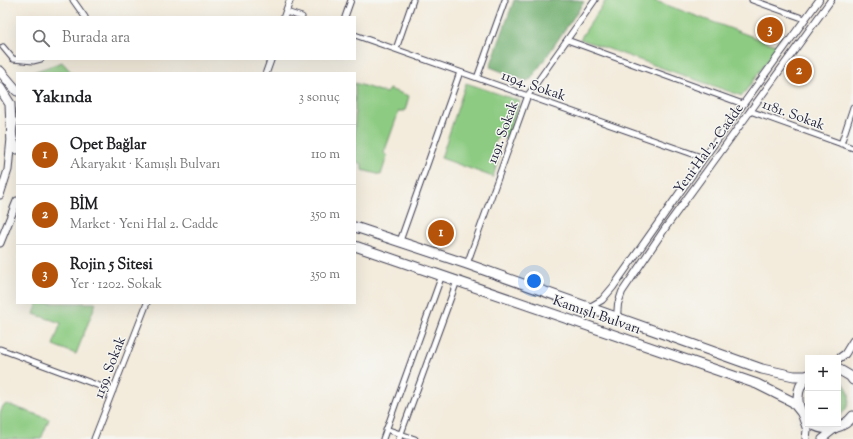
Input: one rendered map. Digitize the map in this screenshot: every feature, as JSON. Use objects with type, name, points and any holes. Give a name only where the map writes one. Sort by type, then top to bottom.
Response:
[{"type":"highway","points":[[0,71],[16,90]]},
{"type":"highway","points":[[0,88],[10,104],[11,132],[16,148]]},
{"type":"highway","points":[[11,132],[16,119]]},
{"type":"highway","name":"Kamışlı Bulvarı","points":[[356,227],[467,264],[762,369],[794,376],[805,376]]},
{"type":"highway","name":"Kamışlı Bulvarı","points":[[356,246],[758,384],[793,402],[805,417]]},
{"type":"highway","points":[[841,370],[853,380]]},
{"type":"highway","points":[[801,412],[798,403],[798,393],[801,384],[805,379]]},
{"type":"highway","points":[[845,425],[853,416]]},
{"type":"highway","points":[[821,427],[831,427]]},
{"type":"main road","points":[[0,195],[8,170],[11,132]]},
{"type":"main road","points":[[0,243],[16,203]]},
{"type":"main road","points":[[841,357],[845,354],[853,341]]},
{"type":"main road","points":[[801,412],[807,430],[806,439]]},
{"type":"main road","points":[[822,439],[845,425]]},
{"type":"street","points":[[73,0],[83,16]]},
{"type":"street","points":[[290,0],[285,14],[296,16]]},
{"type":"street","points":[[345,16],[351,0]]},
{"type":"street","points":[[396,49],[413,0]]},
{"type":"street","points":[[477,78],[505,0]]},
{"type":"street","name":"1191. Sokak","points":[[467,264],[528,95],[595,0]]},
{"type":"street","points":[[752,0],[804,19]]},
{"type":"street","points":[[590,307],[602,300],[613,287],[704,158],[819,0]]},
{"type":"street","name":"Yeni Hal 2. Cadde","points":[[617,317],[618,304],[622,292],[666,227],[831,0]]},
{"type":"street","name":"1194. Sokak","points":[[356,35],[704,158]]},
{"type":"street","points":[[567,40],[743,104]]},
{"type":"street","points":[[3,47],[13,59],[16,59]]},
{"type":"street","points":[[20,60],[33,62],[38,60]]},
{"type":"street","points":[[266,72],[271,60]]},
{"type":"street","points":[[400,241],[460,72]]},
{"type":"street","points":[[841,144],[853,107]]},
{"type":"street","name":"1181. Sokak","points":[[750,111],[853,148]]},
{"type":"street","points":[[383,439],[442,275]]},
{"type":"street","points":[[400,436],[457,281]]},
{"type":"street","name":"1159. Sokak","points":[[94,439],[147,304]]},
{"type":"street","points":[[0,349],[113,391]]},
{"type":"street","points":[[386,429],[400,436],[415,439]]},
{"type":"green space","points":[[514,0],[578,0],[584,2],[531,79],[526,81],[490,67]]},
{"type":"green space","points":[[606,0],[653,0],[778,46],[742,96],[580,39]]},
{"type":"green space","points":[[62,62],[71,72],[33,72]]},
{"type":"green space","points":[[356,83],[386,93],[389,89],[409,96],[405,111],[399,111],[384,153],[387,156],[381,175],[362,170],[362,164],[356,161]]},
{"type":"green space","points":[[466,83],[520,101],[506,139],[497,137],[493,150],[500,154],[493,177],[441,158]]},
{"type":"green space","points":[[38,304],[96,304],[76,354],[53,345],[61,323],[34,314]]},
{"type":"green space","points":[[841,380],[849,392],[849,403],[841,415]]},
{"type":"green space","points":[[7,404],[49,419],[41,439],[0,439],[0,414],[3,406]]},
{"type":"place","name":"Rojin 5 Sitesi","points":[[770,30]]},
{"type":"place","name":"BİM","points":[[799,71]]},
{"type":"place","name":"Opet Bağlar","points":[[441,233]]}]
